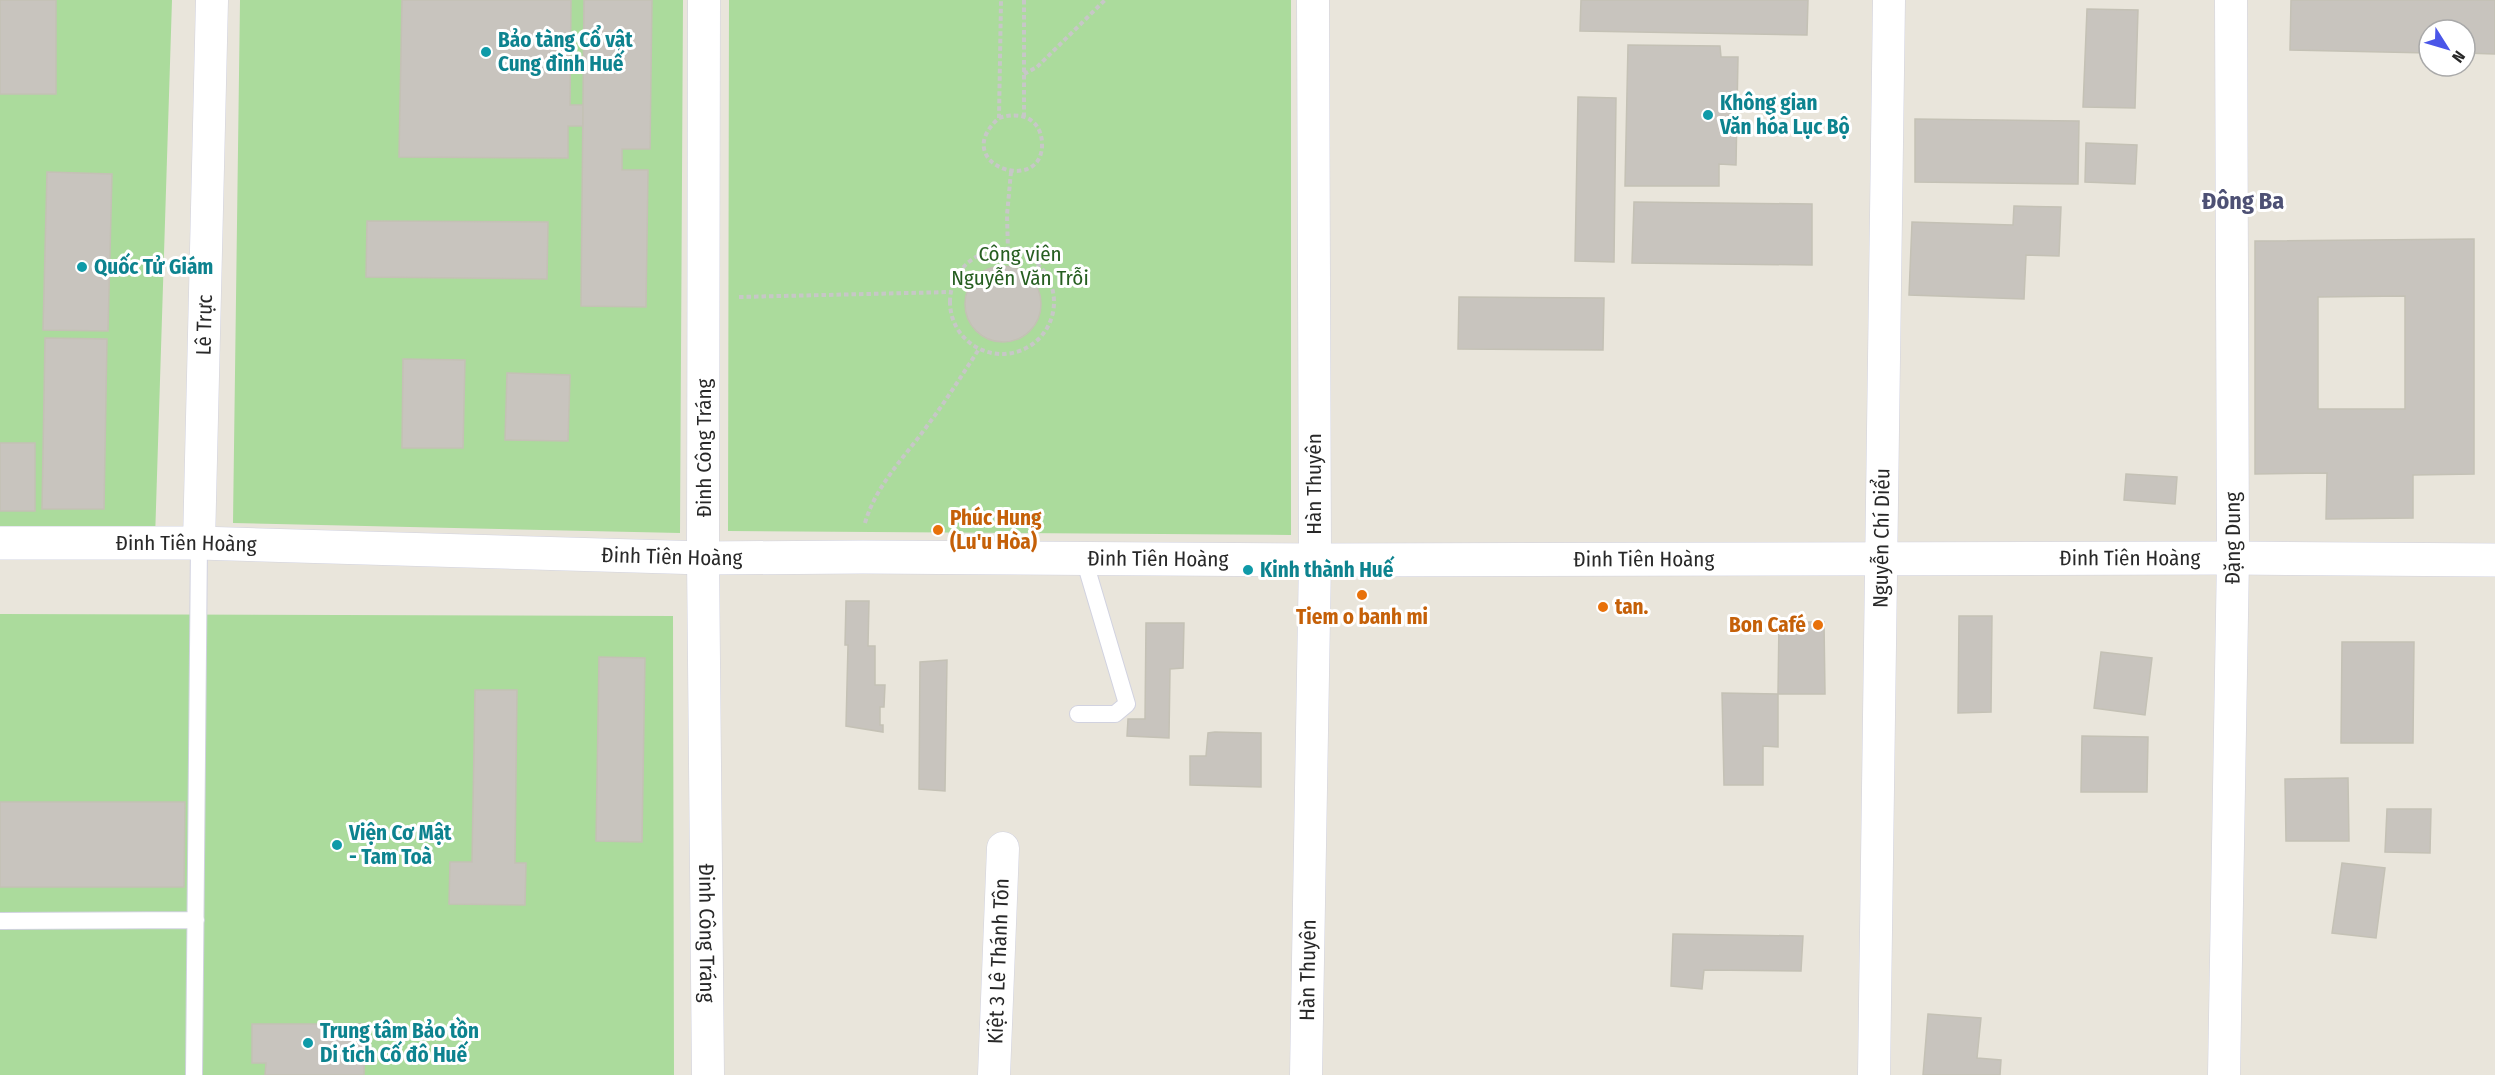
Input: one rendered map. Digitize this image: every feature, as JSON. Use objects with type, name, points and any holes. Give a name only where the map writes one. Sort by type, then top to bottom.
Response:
[{"type":"main road","name":"Đinh Tiên Hoàng","points":[[0,543],[199,543],[703,558],[2495,560]]},
{"type":"street","name":"Lê Trực","points":[[199,543],[212,0]]},
{"type":"street","name":"Đinh Công Tráng","points":[[704,0],[703,558],[708,1075]]},
{"type":"street","name":"Hàn Thuyên","points":[[1306,1075],[1315,560],[1313,0]]},
{"type":"street","name":"Nguyễn Chí Diểu","points":[[1874,1075],[1889,0]]},
{"type":"street","name":"Đặng Dung","points":[[2224,1075],[2233,558],[2231,0]]},
{"type":"street","name":"Kiệt 3 Lê Thánh Tôn","points":[[993,1075],[1003,848]]},
{"type":"lane","points":[[194,1075],[199,543]]},
{"type":"lane","points":[[1078,714],[1115,714],[1127,704],[1084,559]]},
{"type":"lane","points":[[0,921],[196,920]]},
{"type":"path","points":[[999,118],[1000,0]]},
{"type":"path","points":[[1024,0],[1024,116]]},
{"type":"path","points":[[1024,74],[1037,67],[1105,0]]},
{"type":"path","points":[[1011,114],[1024,116],[1035,123],[1041,134],[1042,147],[1037,159],[1028,168],[1011,172],[1002,170],[992,163],[985,151],[984,139],[990,126],[999,118],[1011,114]]},
{"type":"path","points":[[1008,251],[1007,215],[1011,172]]},
{"type":"path","points":[[997,250],[1008,251],[1015,251],[1032,259],[1044,272],[1052,288],[1053,306],[1049,324],[1039,339],[1024,350],[1006,354],[988,353],[971,345],[958,333],[951,316],[951,291],[954,280],[964,265],[980,255],[997,250]]},
{"type":"path","points":[[704,298],[951,291]]},
{"type":"path","points":[[863,557],[861,552],[871,504],[884,481],[928,425],[979,349]]},
{"type":"green space","name":"Quốc Tử Giám","points":[[0,0],[172,0],[155,539],[0,535]]},
{"type":"green space","points":[[240,0],[683,0],[680,533],[233,523]]},
{"type":"green space","name":"Công viên Nguyễn Văn Trỗi","points":[[729,0],[1291,0],[1291,535],[728,531]]},
{"type":"green space","name":"Viện Cơ Mật - Tam Toà","points":[[0,614],[673,616],[674,1075],[0,1075]]},
{"type":"building","points":[[0,0],[56,0],[56,94],[0,94]]},
{"type":"building","name":"Bảo tàng Cổ vật Cung đình Huế","points":[[402,0],[571,0],[570,105],[583,105],[583,126],[568,126],[568,158],[399,157]]},
{"type":"building","points":[[584,0],[652,0],[650,149],[622,149],[622,170],[648,170],[646,307],[581,306]]},
{"type":"building","points":[[1581,0],[1808,0],[1807,35],[1580,31]]},
{"type":"building","points":[[2291,0],[2495,0],[2495,54],[2477,53],[2477,18],[2417,18],[2417,53],[2290,50]]},
{"type":"building","points":[[2087,9],[2138,10],[2135,108],[2083,107]]},
{"type":"building","points":[[1628,45],[1720,46],[1721,57],[1738,57],[1736,165],[1719,164],[1719,186],[1625,186]]},
{"type":"building","points":[[1578,97],[1616,98],[1614,262],[1575,261]]},
{"type":"building","points":[[1915,119],[2079,121],[2078,184],[1915,182]]},
{"type":"building","points":[[2086,143],[2137,145],[2135,184],[2085,182]]},
{"type":"building","points":[[47,172],[112,174],[108,331],[43,330]]},
{"type":"building","points":[[1634,202],[1812,204],[1812,265],[1632,263]]},
{"type":"building","points":[[2014,206],[2061,207],[2059,256],[2026,255],[2024,299],[1909,295],[1912,222],[2013,225]]},
{"type":"building","points":[[367,221],[548,222],[547,279],[366,277]]},
{"type":"building","points":[[2474,239],[2474,474],[2413,475],[2413,518],[2326,519],[2327,473],[2255,474],[2255,241]],"holes":[[[2405,296],[2405,409],[2318,409],[2318,297]]]},
{"type":"building","points":[[1003,266],[1017,269],[1030,277],[1038,290],[1041,304],[1038,318],[1030,331],[1017,339],[1003,342],[989,339],[976,331],[968,318],[965,304],[968,290],[976,277],[989,269]]},
{"type":"building","points":[[1459,297],[1604,298],[1603,350],[1458,349]]},
{"type":"building","points":[[45,338],[107,339],[104,509],[42,509]]},
{"type":"building","points":[[403,359],[465,360],[463,448],[402,448]]},
{"type":"building","points":[[507,373],[570,375],[568,441],[505,440]]},
{"type":"building","points":[[0,443],[35,443],[35,511],[0,511]]},
{"type":"building","points":[[2126,474],[2177,477],[2175,504],[2124,500]]},
{"type":"building","points":[[846,601],[869,601],[868,646],[875,646],[875,685],[885,685],[884,707],[880,707],[880,725],[883,725],[883,732],[846,726],[848,645],[845,645]]},
{"type":"building","points":[[1959,616],[1992,616],[1991,712],[1958,713]]},
{"type":"building","points":[[1779,622],[1824,622],[1825,694],[1778,694]]},
{"type":"building","points":[[1146,623],[1184,623],[1183,668],[1170,669],[1169,738],[1127,736],[1128,719],[1145,719]]},
{"type":"building","points":[[2342,642],[2414,642],[2413,743],[2341,743]]},
{"type":"building","points":[[2101,652],[2152,658],[2145,715],[2094,708]]},
{"type":"building","points":[[599,657],[645,658],[642,842],[596,841]]},
{"type":"building","points":[[947,660],[945,791],[919,789],[920,662]]},
{"type":"building","points":[[475,690],[517,690],[515,863],[526,863],[525,905],[449,904],[450,862],[472,862]]},
{"type":"building","points":[[1722,693],[1778,694],[1778,747],[1763,746],[1763,785],[1724,785]]},
{"type":"building","points":[[1208,733],[1261,733],[1261,787],[1190,785],[1190,756],[1206,756]]},
{"type":"building","points":[[2082,736],[2148,737],[2147,792],[2081,792]]},
{"type":"building","points":[[2348,778],[2349,841],[2286,841],[2285,779]]},
{"type":"building","points":[[0,802],[185,802],[184,887],[0,887]]},
{"type":"building","points":[[2387,809],[2431,809],[2430,853],[2385,852]]},
{"type":"building","points":[[2342,863],[2385,868],[2376,938],[2332,933]]},
{"type":"building","points":[[1673,934],[1803,936],[1801,971],[1704,970],[1702,989],[1671,986]]},
{"type":"building","points":[[1928,1014],[1981,1018],[1977,1058],[2001,1060],[2000,1075],[1923,1075]]},
{"type":"building","name":"Trung tâm Bảo tồn Di tích Cố đô Huế","points":[[252,1024],[365,1024],[364,1075],[265,1075],[266,1063],[252,1063]]},
{"type":"place","name":"Bảo tàng Cổ vật Cung đình Huế","points":[[486,52]]},
{"type":"place","name":"Không gian Văn hóa Lục Bộ","points":[[1708,115]]},
{"type":"place","name":"Quốc Tử Giám","points":[[82,267]]},
{"type":"place","name":"Phúc Hung (Lu'u Hòa)","points":[[938,530]]},
{"type":"place","name":"Kinh thành Huế","points":[[1248,570]]},
{"type":"place","name":"Tiem o banh mi","points":[[1362,595]]},
{"type":"place","name":"tan.","points":[[1603,607]]},
{"type":"place","name":"Bon Café","points":[[1818,625]]},
{"type":"place","name":"Viện Cơ Mật - Tam Toà","points":[[337,845]]},
{"type":"place","name":"Trung tâm Bảo tồn Di tích Cố đô Huế","points":[[308,1043]]},
{"type":"district","name":"Đông Ba","points":[[2243,201]]}]
